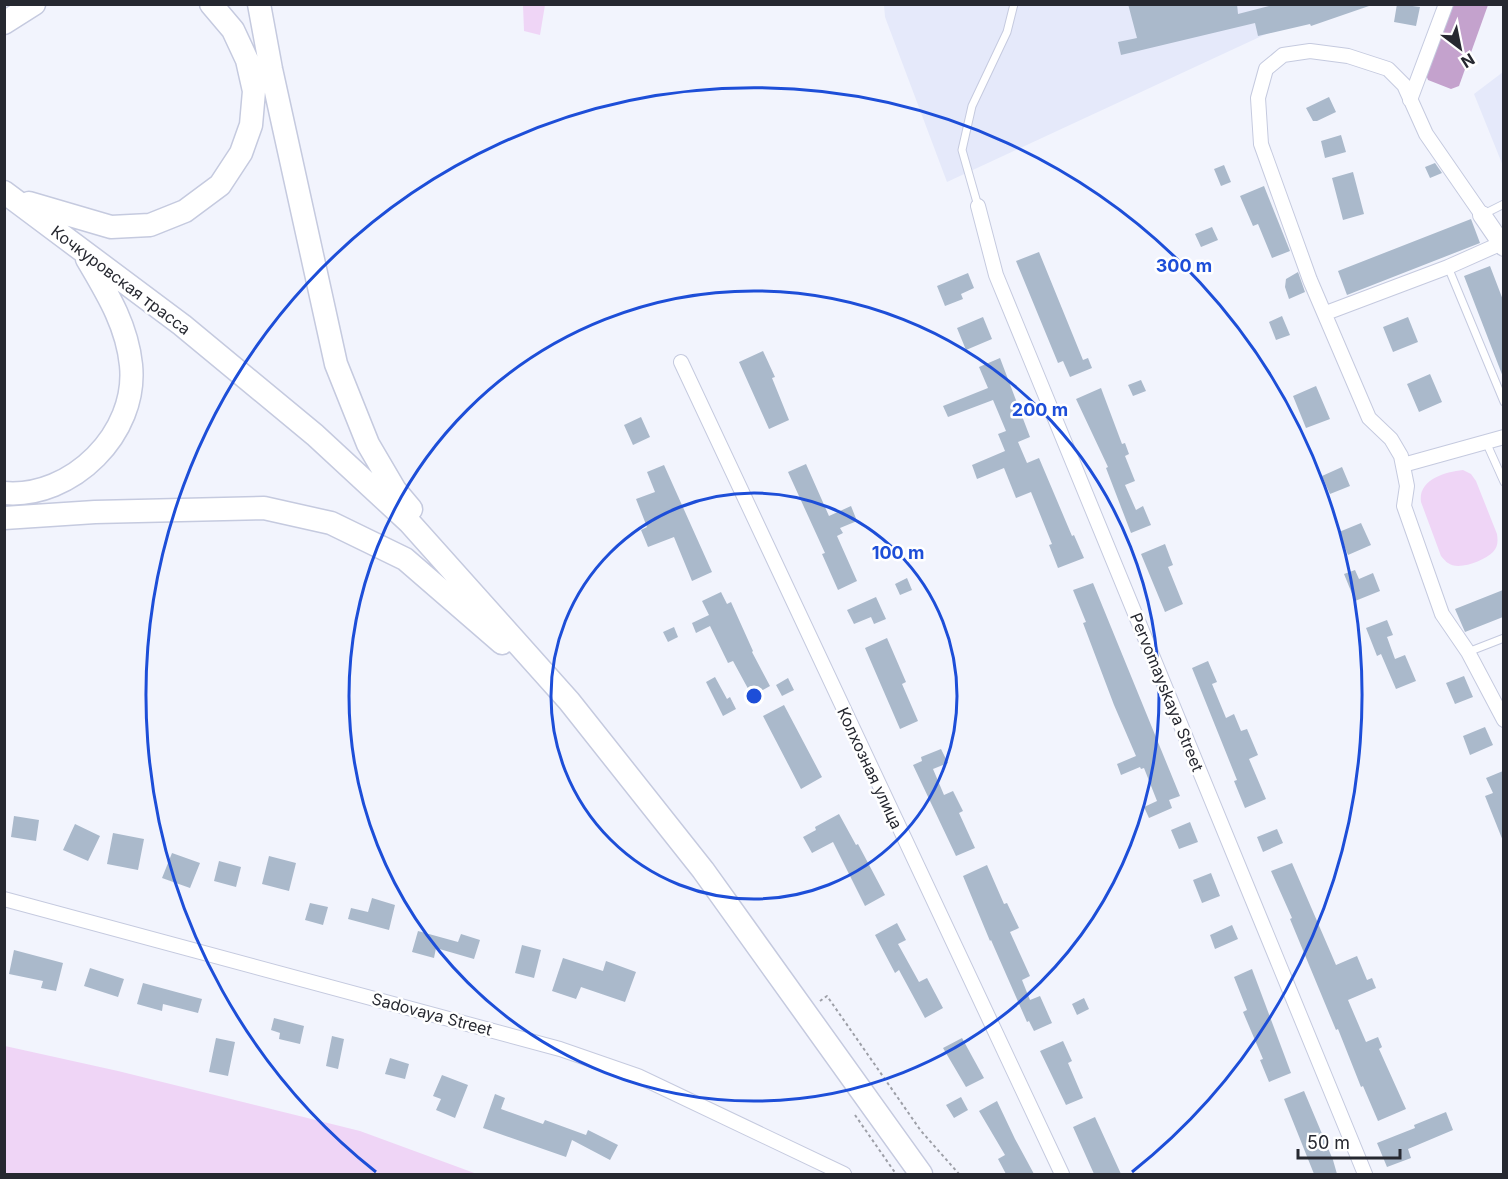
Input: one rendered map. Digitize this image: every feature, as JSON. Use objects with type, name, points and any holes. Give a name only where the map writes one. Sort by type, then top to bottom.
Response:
[{"type":"main road","points":[[4,21],[11,4]]},
{"type":"main road","points":[[4,21],[34,4]]},
{"type":"main road","points":[[10,195],[111,227],[150,225],[185,211],[220,185],[241,153],[251,125],[254,91],[247,60],[233,30],[211,4]]},
{"type":"main road","points":[[259,4],[271,69],[336,364],[368,444],[395,490],[489,601],[531,657],[569,701],[703,870],[921,1174]]},
{"type":"main road","name":"Кочкуровская трасса","points":[[10,195],[182,325],[315,435],[409,522],[531,657]]},
{"type":"main road","points":[[4,493],[20,494],[53,486],[81,470],[106,446],[122,418],[129,392],[132,366],[124,327],[82,250]]},
{"type":"main road","points":[[4,518],[264,508],[331,523],[405,559],[569,701]]},
{"type":"street","points":[[1410,100],[1446,4]]},
{"type":"street","points":[[1326,313],[1503,245],[1426,134],[1404,85],[1388,69],[1348,56],[1310,51],[1283,55],[1266,69],[1258,98],[1261,144],[1310,280],[1369,418],[1391,439],[1403,465],[1407,486],[1404,506],[1442,614],[1468,652],[1503,720]]},
{"type":"street","name":"Pervomayskaya Street","points":[[978,206],[996,275],[1365,1174]]},
{"type":"street","name":"Колхозная улица","points":[[681,362],[1062,1174]]},
{"type":"street","points":[[1403,465],[1503,437]]},
{"type":"street","name":"Sadovaya Street","points":[[4,899],[560,1049],[638,1076],[844,1174]]},
{"type":"lane","points":[[978,206],[962,150],[972,106],[1007,32],[1014,4]]},
{"type":"lane","points":[[1482,215],[1503,204]]},
{"type":"lane","points":[[1448,267],[1503,402]]},
{"type":"lane","points":[[1486,442],[1503,482]]},
{"type":"lane","points":[[1468,652],[1503,638]]},
{"type":"path","points":[[828,996],[921,1131],[959,1174]]},
{"type":"shaded area","points":[[523,5],[545,5],[540,35],[524,31]]},
{"type":"shaded area","points":[[884,5],[1343,5],[1290,23],[947,182],[885,17]]},
{"type":"shaded area","points":[[1449,5],[1488,5],[1459,86],[1451,89],[1428,80],[1425,72]]},
{"type":"shaded area","points":[[1503,72],[1503,166],[1474,94]]},
{"type":"shaded area","points":[[1463,470],[1471,474],[1476,481],[1497,534],[1497,546],[1489,555],[1477,562],[1458,566],[1448,563],[1441,556],[1421,502],[1421,494],[1428,483],[1441,475]]},
{"type":"shaded area","points":[[5,1046],[118,1071],[360,1131],[477,1174],[5,1174]]},
{"type":"building","points":[[1128,4],[1237,4],[1238,14],[1277,4],[1369,6],[1311,26],[1310,24],[1258,36],[1255,23],[1121,55],[1118,42],[1137,38]]},
{"type":"building","points":[[1397,4],[1420,7],[1416,26],[1394,22]]},
{"type":"building","points":[[1329,97],[1336,112],[1313,121],[1306,108]]},
{"type":"building","points":[[1341,135],[1346,152],[1325,158],[1321,141]]},
{"type":"building","points":[[1435,163],[1442,173],[1430,178],[1425,167]]},
{"type":"building","points":[[1224,165],[1231,182],[1221,186],[1214,169]]},
{"type":"building","points":[[1353,172],[1364,214],[1343,220],[1332,178]]},
{"type":"building","points":[[1264,186],[1290,251],[1272,258],[1258,224],[1253,226],[1240,196]]},
{"type":"building","points":[[1471,219],[1480,243],[1347,295],[1338,271]]},
{"type":"building","points":[[1212,227],[1218,240],[1201,247],[1195,234]]},
{"type":"building","points":[[1039,252],[1083,360],[1088,358],[1092,368],[1070,377],[1063,361],[1058,363],[1016,261]]},
{"type":"building","points":[[1490,266],[1503,300],[1503,377],[1464,276]]},
{"type":"building","points":[[1298,272],[1305,292],[1289,299],[1285,287],[1286,279]]},
{"type":"building","points":[[968,273],[974,288],[961,294],[963,299],[945,306],[937,286]]},
{"type":"building","points":[[1282,316],[1290,335],[1276,340],[1269,322]]},
{"type":"building","points":[[983,317],[992,339],[966,350],[957,328]]},
{"type":"building","points":[[1408,317],[1418,342],[1393,352],[1383,327]]},
{"type":"building","points":[[763,351],[775,377],[772,378],[789,420],[769,429],[739,362]]},
{"type":"building","points":[[1000,358],[1030,437],[1018,442],[1027,463],[1039,458],[1072,536],[1074,535],[1084,558],[1058,568],[1049,545],[1052,544],[1031,492],[1016,498],[1004,468],[977,479],[972,465],[1005,451],[998,434],[1006,431],[993,400],[948,417],[943,406],[988,388],[979,367]]},
{"type":"building","points":[[1430,374],[1442,402],[1419,412],[1407,384]]},
{"type":"building","points":[[1141,380],[1146,391],[1133,396],[1128,385]]},
{"type":"building","points":[[1316,386],[1330,419],[1306,428],[1293,396]]},
{"type":"building","points":[[1101,388],[1122,444],[1125,443],[1129,454],[1125,456],[1135,481],[1125,485],[1136,510],[1143,506],[1151,525],[1131,533],[1106,468],[1108,467],[1076,399]]},
{"type":"building","points":[[641,417],[650,437],[633,445],[624,425]]},
{"type":"building","points":[[806,464],[829,516],[851,506],[857,521],[840,528],[843,533],[837,536],[857,581],[838,590],[822,554],[825,553],[788,472]]},
{"type":"building","points":[[664,465],[712,572],[692,581],[674,537],[648,547],[641,530],[647,527],[636,499],[655,492],[647,472]]},
{"type":"building","points":[[1342,467],[1350,486],[1330,494],[1322,476]]},
{"type":"building","points":[[1361,523],[1371,545],[1348,555],[1339,532]]},
{"type":"building","points":[[1165,544],[1173,565],[1168,567],[1183,604],[1165,612],[1141,554]]},
{"type":"building","points":[[1355,570],[1359,579],[1373,573],[1380,591],[1355,601],[1344,574]]},
{"type":"building","points":[[907,578],[912,590],[900,595],[895,584]]},
{"type":"building","points":[[1093,583],[1180,796],[1169,800],[1172,808],[1149,818],[1144,807],[1157,801],[1144,768],[1140,767],[1121,775],[1117,764],[1136,756],[1114,705],[1073,590]]},
{"type":"building","points":[[1503,590],[1503,617],[1465,632],[1455,609]]},
{"type":"building","points":[[721,592],[727,604],[731,602],[752,652],[770,686],[752,696],[733,661],[728,663],[710,626],[696,633],[692,623],[709,615],[702,601]]},
{"type":"building","points":[[876,597],[886,619],[874,624],[871,617],[854,624],[847,610]]},
{"type":"building","points":[[1387,620],[1393,635],[1387,637],[1395,659],[1405,655],[1416,681],[1396,689],[1381,654],[1377,656],[1366,628]]},
{"type":"building","points":[[674,627],[678,637],[668,642],[663,632]]},
{"type":"building","points":[[887,638],[906,682],[902,684],[918,721],[900,729],[865,648]]},
{"type":"building","points":[[1208,661],[1217,682],[1212,684],[1226,718],[1234,714],[1241,731],[1247,729],[1258,755],[1249,759],[1266,799],[1245,808],[1234,781],[1237,780],[1192,668]]},
{"type":"building","points":[[1464,676],[1473,697],[1455,704],[1446,683]]},
{"type":"building","points":[[715,677],[727,699],[730,697],[736,709],[723,716],[706,682]]},
{"type":"building","points":[[788,678],[794,690],[782,696],[776,685]]},
{"type":"building","points":[[784,705],[822,777],[801,789],[763,716]]},
{"type":"building","points":[[1485,727],[1493,745],[1470,755],[1463,736]]},
{"type":"building","points":[[941,749],[948,763],[933,769],[944,795],[953,791],[963,811],[959,813],[975,848],[956,856],[913,765],[922,761],[921,757]]},
{"type":"building","points":[[1503,771],[1503,841],[1485,796],[1493,793],[1486,778]]},
{"type":"building","points":[[839,814],[885,895],[865,906],[833,842],[812,853],[803,837],[816,830],[815,827]]},
{"type":"building","points":[[14,816],[39,820],[36,841],[11,837]]},
{"type":"building","points":[[1190,822],[1198,842],[1179,849],[1171,830]]},
{"type":"building","points":[[75,824],[100,836],[88,861],[63,850]]},
{"type":"building","points":[[1277,829],[1283,843],[1263,852],[1257,837]]},
{"type":"building","points":[[113,833],[144,839],[138,870],[107,864]]},
{"type":"building","points":[[172,853],[200,863],[190,888],[162,878]]},
{"type":"building","points":[[269,856],[296,863],[289,891],[262,884]]},
{"type":"building","points":[[219,861],[241,867],[236,887],[214,881]]},
{"type":"building","points":[[1292,863],[1336,965],[1357,956],[1367,980],[1372,978],[1376,988],[1348,1000],[1366,1042],[1378,1037],[1382,1047],[1379,1049],[1406,1109],[1378,1121],[1363,1086],[1361,1087],[1338,1029],[1336,1030],[1271,871]]},
{"type":"building","points":[[987,865],[1004,904],[1007,903],[1019,928],[1010,932],[1030,976],[1022,980],[1030,1000],[1040,996],[1052,1023],[1034,1031],[1029,1021],[1027,1022],[963,876]]},
{"type":"building","points":[[1211,873],[1220,896],[1202,903],[1193,880]]},
{"type":"building","points":[[372,898],[395,905],[389,930],[348,919],[351,908],[368,912]]},
{"type":"building","points":[[310,903],[328,907],[323,925],[305,920]]},
{"type":"building","points":[[897,923],[906,940],[898,944],[919,982],[927,978],[943,1008],[925,1018],[899,970],[895,973],[875,935]]},
{"type":"building","points":[[1232,925],[1238,939],[1215,949],[1210,935]]},
{"type":"building","points":[[418,931],[458,942],[461,934],[480,940],[474,959],[436,948],[434,958],[412,952]]},
{"type":"building","points":[[522,945],[541,950],[534,978],[515,973]]},
{"type":"building","points":[[14,950],[63,963],[56,991],[41,988],[43,981],[9,974]]},
{"type":"building","points":[[563,958],[603,971],[606,961],[636,972],[625,1002],[581,987],[576,999],[552,991]]},
{"type":"building","points":[[90,968],[124,979],[118,997],[84,986]]},
{"type":"building","points":[[1252,969],[1291,1073],[1269,1082],[1260,1060],[1263,1059],[1243,1012],[1247,1010],[1234,977]]},
{"type":"building","points":[[143,983],[202,999],[198,1013],[163,1004],[162,1011],[137,1004]]},
{"type":"building","points":[[1084,998],[1089,1009],[1077,1015],[1072,1004]]},
{"type":"building","points":[[274,1018],[304,1026],[300,1044],[279,1039],[280,1033],[271,1030]]},
{"type":"building","points":[[332,1036],[344,1039],[338,1069],[326,1066]]},
{"type":"building","points":[[216,1038],[235,1042],[228,1076],[209,1072]]},
{"type":"building","points":[[962,1038],[984,1078],[966,1087],[943,1048]]},
{"type":"building","points":[[1063,1041],[1072,1061],[1068,1063],[1083,1098],[1066,1105],[1040,1051]]},
{"type":"building","points":[[390,1058],[409,1064],[405,1079],[385,1074]]},
{"type":"building","points":[[442,1075],[468,1085],[455,1118],[436,1110],[441,1099],[433,1096]]},
{"type":"building","points":[[1304,1091],[1337,1174],[1314,1174],[1284,1099]]},
{"type":"building","points":[[495,1094],[505,1098],[501,1109],[543,1124],[545,1120],[586,1135],[588,1130],[618,1145],[610,1160],[572,1140],[566,1157],[483,1128]]},
{"type":"building","points":[[961,1097],[968,1110],[954,1118],[946,1105]]},
{"type":"building","points":[[997,1101],[1034,1174],[1006,1174],[998,1159],[1005,1155],[979,1111]]},
{"type":"building","points":[[1446,1112],[1453,1130],[1408,1149],[1411,1158],[1387,1167],[1377,1143],[1415,1128],[1414,1125]]},
{"type":"building","points":[[1095,1117],[1121,1174],[1094,1174],[1073,1127]]}]
